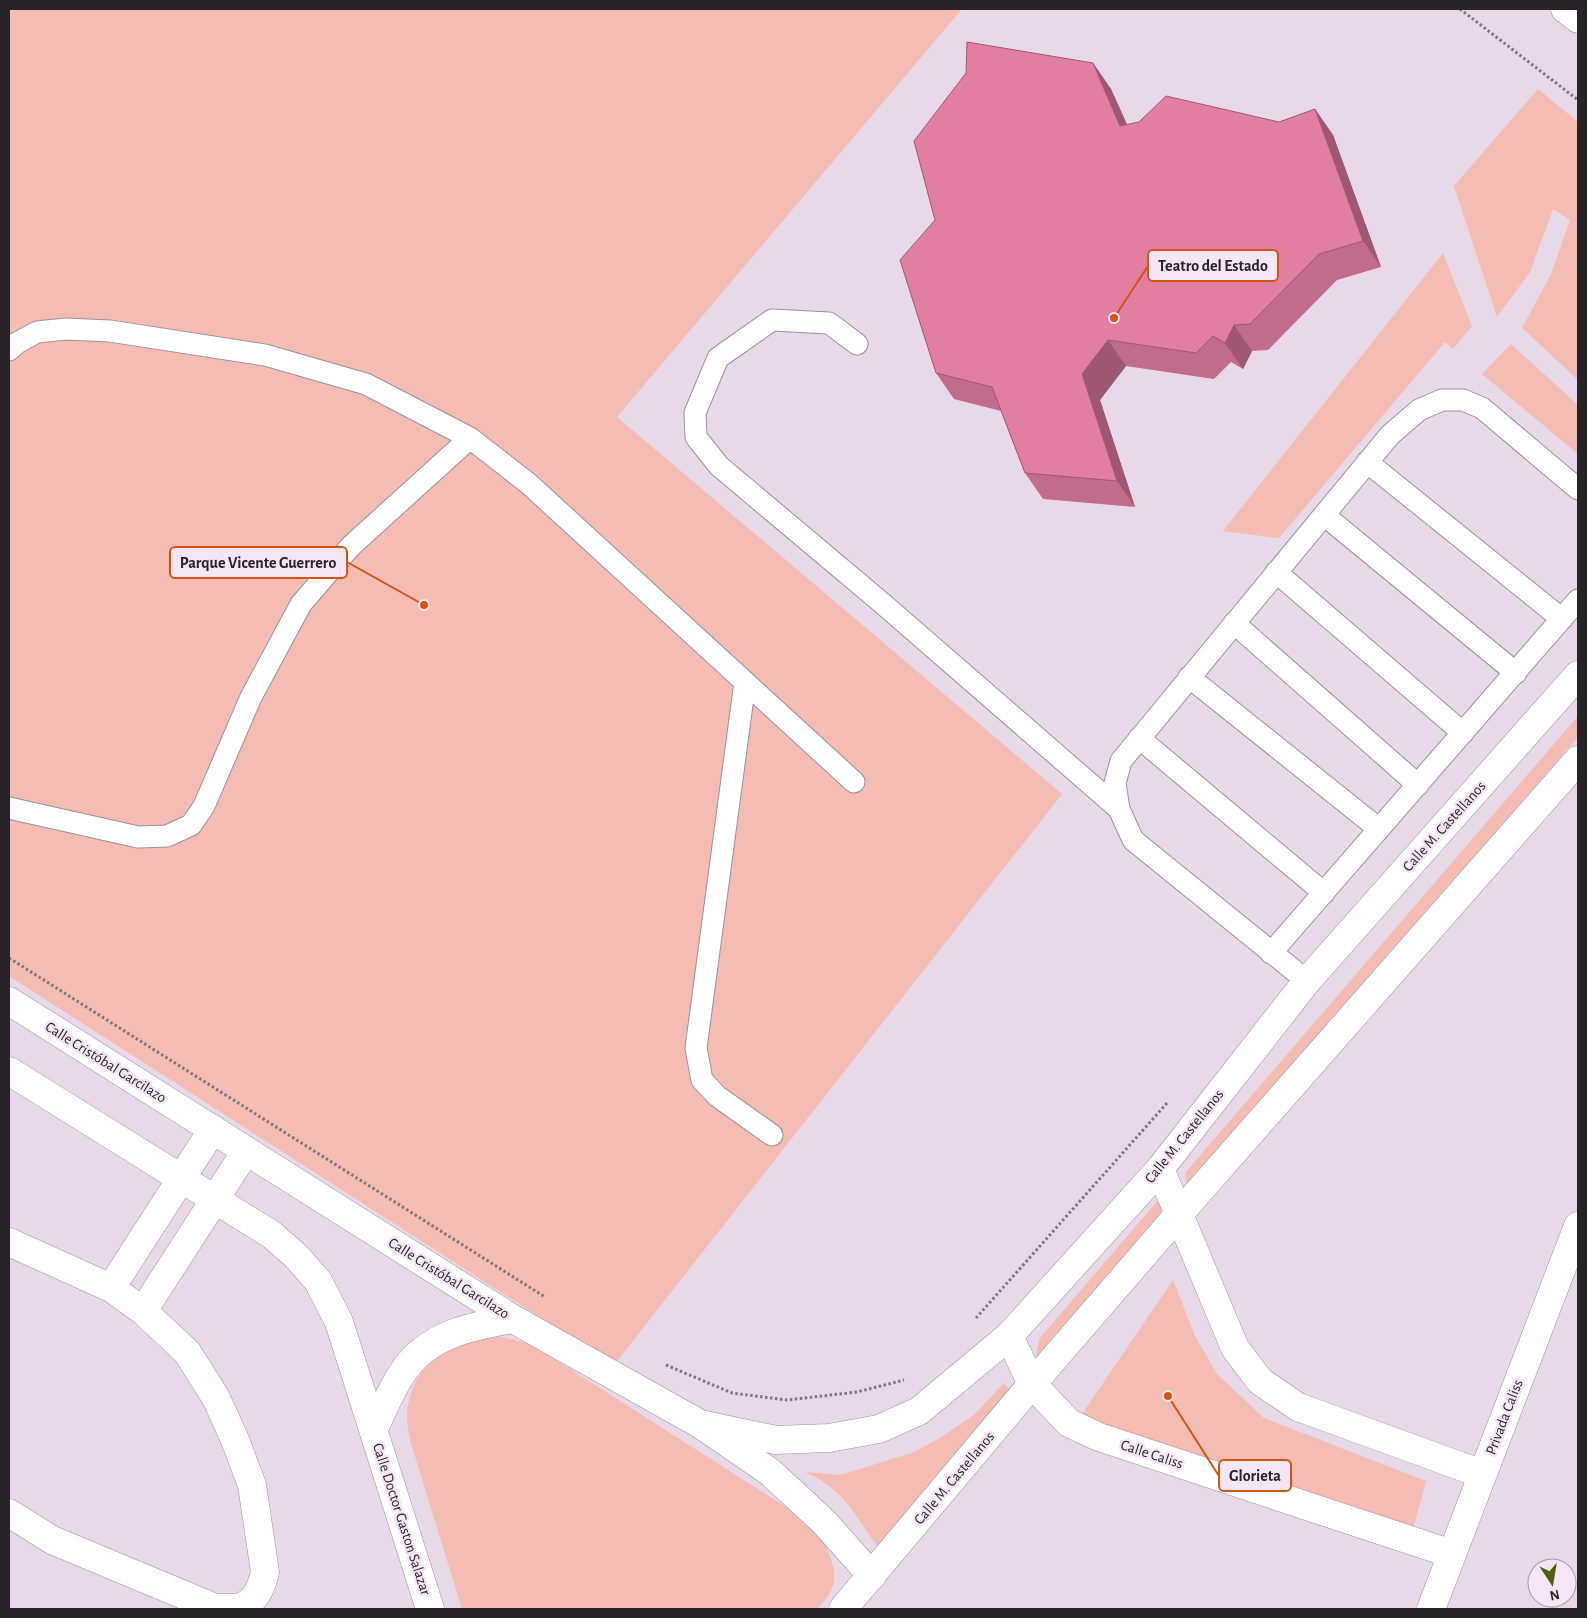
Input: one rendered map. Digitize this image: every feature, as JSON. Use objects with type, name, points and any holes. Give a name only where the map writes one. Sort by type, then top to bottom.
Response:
[{"type":"street","points":[[1565,9],[1578,19]]},
{"type":"street","name":"Calle M. Castellanos","points":[[700,1424],[776,1440],[829,1438],[879,1429],[918,1411],[1009,1336],[1160,1168],[1307,982],[1578,675]]},
{"type":"street","name":"Calle M. Castellanos","points":[[843,1609],[1032,1384],[1179,1214],[1578,760]]},
{"type":"street","name":"Calle Cristóbal Garcilazo","points":[[9,1001],[513,1319],[700,1424],[770,1472],[824,1522],[872,1576]]},
{"type":"street","points":[[9,1071],[272,1236],[296,1256],[318,1281],[339,1322],[373,1430]]},
{"type":"street","points":[[112,1288],[212,1129]]},
{"type":"street","points":[[143,1311],[246,1151]]},
{"type":"street","points":[[1160,1168],[1235,1348],[1260,1381],[1298,1407],[1482,1474]]},
{"type":"street","name":"Privada Caliss","points":[[1431,1609],[1578,1226]]},
{"type":"street","points":[[9,1242],[112,1288],[143,1311],[187,1352],[216,1398],[252,1485],[265,1572],[262,1586],[253,1598],[241,1607],[215,1608],[52,1540],[9,1513]]},
{"type":"street","points":[[373,1430],[403,1372],[418,1353],[446,1336],[475,1325],[513,1319]]},
{"type":"street","name":"Calle Caliss","points":[[1009,1336],[1032,1384],[1069,1423],[1099,1437],[1452,1554]]},
{"type":"street","name":"Calle Doctor Gaston Salazar","points":[[373,1430],[430,1609]]},
{"type":"lane","points":[[857,344],[829,324],[772,320],[718,358],[695,413],[696,437],[719,466],[882,603],[1119,809]]},
{"type":"lane","points":[[9,350],[17,343],[37,332],[66,329],[110,331],[265,355],[366,384],[470,438],[529,484],[854,782]]},
{"type":"lane","points":[[1307,982],[1133,840],[1119,809],[1115,783],[1121,761],[1367,462],[1390,435],[1419,410],[1442,400],[1463,400],[1482,408],[1578,489]]},
{"type":"lane","points":[[9,808],[138,837],[167,836],[191,824],[204,806],[251,697],[301,604],[351,546],[470,438]]},
{"type":"lane","points":[[1367,462],[1562,619]]},
{"type":"lane","points":[[1324,515],[1516,673]]},
{"type":"lane","points":[[1276,572],[1463,733]]},
{"type":"lane","points":[[1271,953],[1578,600]]},
{"type":"lane","points":[[1234,623],[1418,784]]},
{"type":"lane","points":[[1189,677],[1379,829]]},
{"type":"lane","points":[[745,682],[696,1048],[702,1080],[717,1096],[772,1135]]},
{"type":"lane","points":[[1139,738],[1324,893]]},
{"type":"path","points":[[1460,9],[1578,100]]},
{"type":"path","points":[[9,958],[552,1302]]},
{"type":"path","points":[[976,1318],[1171,1098]]},
{"type":"path","points":[[662,1364],[732,1393],[788,1400],[857,1392],[909,1378]]},
{"type":"shaded area","points":[[9,9],[962,9],[617,417],[1062,794],[614,1365],[9,976]]},
{"type":"shaded area","points":[[1538,89],[1578,122],[1578,380],[1522,328],[1551,274],[1570,220],[1553,209],[1530,272],[1497,317],[1454,186]]},
{"type":"shaded area","points":[[1443,253],[1472,326],[1453,349],[1445,342],[1279,538],[1223,531]]},
{"type":"shaded area","points":[[1511,344],[1578,405],[1578,454],[1482,374]]},
{"type":"shaded area","points":[[1578,716],[1578,737],[1187,1189],[1185,1173]]},
{"type":"shaded area","points":[[1160,1198],[1168,1212],[1035,1364],[1039,1339]]},
{"type":"shaded area","points":[[1173,1280],[1195,1336],[1217,1374],[1264,1418],[1426,1481],[1413,1529],[1076,1423]]},
{"type":"shaded area","points":[[498,1336],[531,1344],[797,1514],[813,1527],[824,1543],[834,1570],[834,1583],[829,1594],[817,1609],[462,1609],[410,1440],[407,1420],[408,1404],[417,1379],[424,1368],[443,1350],[467,1339]]},
{"type":"shaded area","points":[[1004,1383],[1010,1390],[878,1547],[840,1495],[819,1479],[805,1472],[840,1475],[912,1453],[940,1438],[975,1414]]},
{"type":"building","points":[[967,42],[1093,63],[1120,126],[1139,122],[1166,96],[1279,122],[1315,109],[1363,241],[1319,254],[1250,324],[1234,325],[1225,343],[1213,336],[1196,353],[1108,340],[1082,374],[1117,481],[1025,473],[992,387],[936,373],[900,260],[935,220],[914,141],[966,73]]},
{"type":"place","name":"Teatro del Estado","points":[[1114,318]]},
{"type":"place","name":"Parque Vicente Guerrero","points":[[424,605]]},
{"type":"place","name":"Glorieta","points":[[1168,1396]]}]
